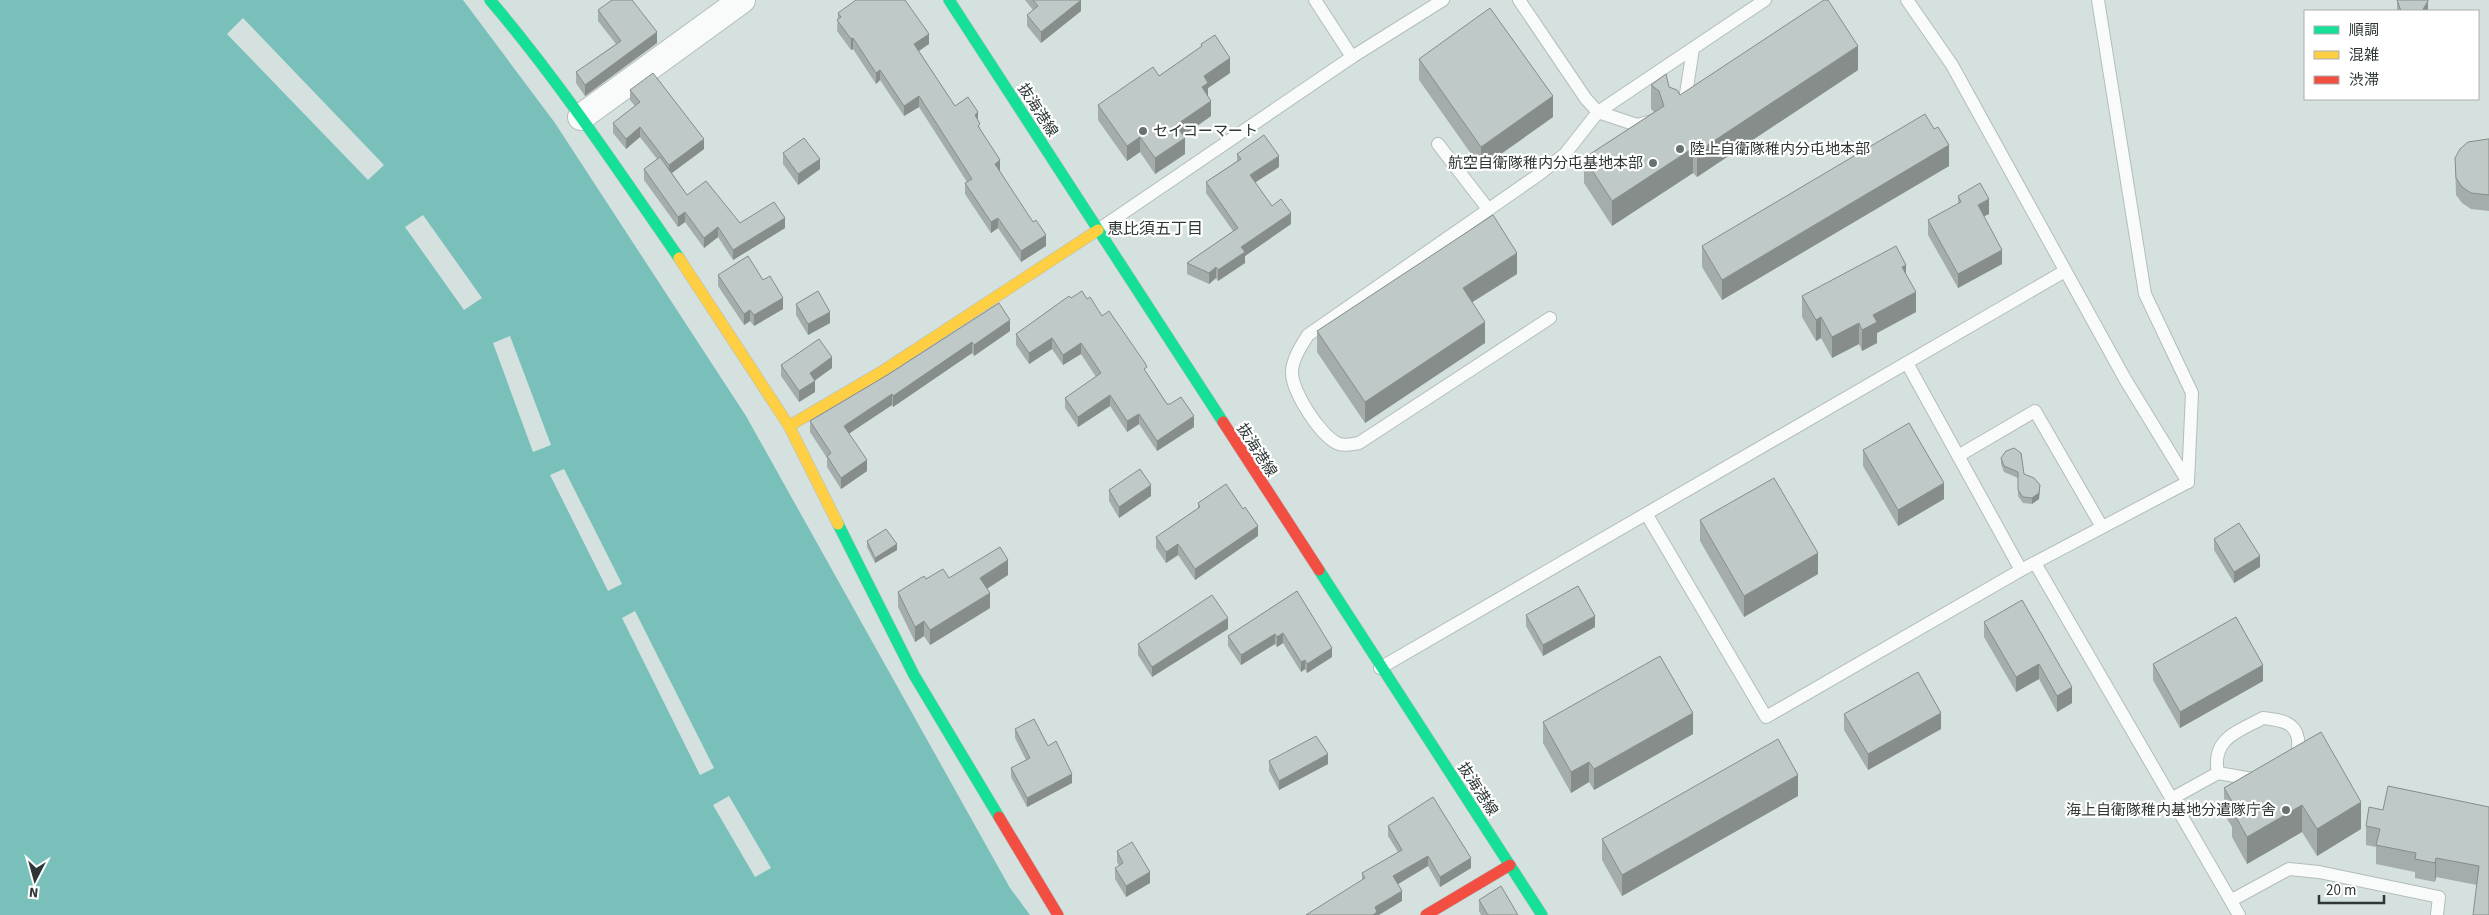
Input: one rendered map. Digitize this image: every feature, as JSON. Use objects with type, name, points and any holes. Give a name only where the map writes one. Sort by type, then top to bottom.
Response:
[{"type":"street","points":[[490,0],[521,36],[581,118],[704,294],[789,426],[914,675],[1058,915]]},
{"type":"street","points":[[581,118],[742,0]]},
{"type":"street","name":"抜海港線","points":[[949,0],[1380,668],[1542,915]]},
{"type":"street","points":[[789,426],[881,372],[1098,230]]},
{"type":"street","points":[[1426,915],[1510,865]]},
{"type":"lane","points":[[1315,0],[1352,57]]},
{"type":"lane","points":[[1098,230],[1352,57],[1443,0]]},
{"type":"lane","points":[[1519,0],[1586,99],[1598,112],[1637,125],[1653,121]]},
{"type":"lane","points":[[1550,318],[1359,443],[1341,445],[1326,436],[1294,389],[1292,371],[1296,355],[1308,335],[1458,233],[1488,209],[1538,175],[1565,154],[1598,112],[1765,0]]},
{"type":"lane","points":[[1907,0],[1952,65],[2125,378],[2188,482]]},
{"type":"lane","points":[[2098,0],[2145,294],[2192,393],[2188,482]]},
{"type":"lane","points":[[1676,107],[1685,100],[1693,49]]},
{"type":"lane","points":[[1438,144],[1488,209]]},
{"type":"lane","points":[[1380,668],[1647,515],[2065,271]]},
{"type":"lane","points":[[1907,363],[2021,570]]},
{"type":"lane","points":[[1958,456],[2035,411],[2102,527]]},
{"type":"lane","points":[[1647,515],[1766,717],[2021,570],[2188,482]]},
{"type":"lane","points":[[2035,563],[2239,915]]},
{"type":"lane","points":[[2218,773],[2216,754],[2218,747],[2225,740],[2263,718],[2286,722],[2293,726],[2297,733],[2297,754],[2283,769]]},
{"type":"lane","points":[[2171,800],[2218,773],[2252,780],[2264,779],[2270,776]]},
{"type":"lane","points":[[2232,900],[2288,869],[2319,872],[2439,897],[2437,915]]},
{"type":"water","points":[[0,0],[463,0],[555,123],[746,416],[1010,888],[1030,915],[0,915]]},
{"type":"pier","points":[[243,18],[384,165],[368,180],[227,34]]},
{"type":"pier","points":[[423,215],[482,298],[464,310],[405,227]]},
{"type":"pier","points":[[510,336],[551,445],[533,452],[493,343]]},
{"type":"pier","points":[[564,469],[622,584],[608,591],[550,475]]},
{"type":"pier","points":[[635,611],[714,768],[700,775],[622,618]]},
{"type":"pier","points":[[729,796],[771,868],[755,877],[713,805]]},
{"type":"building","points":[[612,0],[632,0],[657,32],[585,85],[576,72],[621,41],[598,10]]},
{"type":"building","points":[[856,0],[905,0],[929,34],[914,44],[955,106],[968,97],[978,112],[975,115],[980,124],[978,126],[1000,160],[995,164],[1033,222],[1036,220],[1046,235],[1021,251],[998,218],[991,222],[965,183],[972,179],[919,96],[904,106],[880,70],[876,73],[853,38],[851,39],[837,20],[841,17],[838,13]]},
{"type":"building","points":[[1033,0],[1081,0],[1041,32],[1027,15],[1038,6]]},
{"type":"building","points":[[1824,0],[1828,0],[1858,46],[1697,152],[1693,148],[1612,201],[1584,158],[1664,106],[1659,91],[1651,85],[1666,74],[1669,87],[1677,90],[1680,95]]},
{"type":"building","points":[[2397,0],[2428,0],[2423,10],[2401,10]]},
{"type":"building","points":[[1490,8],[1553,96],[1481,147],[1419,59]]},
{"type":"building","points":[[1215,35],[1230,58],[1204,76],[1208,83],[1202,87],[1211,101],[1176,125],[1185,138],[1155,158],[1140,137],[1127,146],[1098,105],[1153,67],[1159,76]]},
{"type":"building","points":[[653,73],[704,139],[669,165],[640,127],[626,139],[613,123],[640,102],[630,90]]},
{"type":"building","points":[[1925,114],[1934,129],[1938,127],[1949,145],[1722,280],[1702,246]]},
{"type":"building","points":[[1264,135],[1279,156],[1250,175],[1272,206],[1281,199],[1291,213],[1241,247],[1245,252],[1218,270],[1216,267],[1209,273],[1187,263],[1238,228],[1206,182],[1241,159],[1237,154]]},
{"type":"building","points":[[804,138],[820,159],[798,174],[783,153]]},
{"type":"building","points":[[2489,139],[2489,195],[2471,193],[2462,187],[2456,178],[2455,158],[2460,149],[2468,142]]},
{"type":"building","points":[[660,157],[687,195],[706,181],[740,223],[774,202],[785,218],[733,250],[718,227],[704,238],[685,212],[678,217],[644,169]]},
{"type":"building","points":[[1980,183],[1989,199],[1978,205],[2002,250],[1958,274],[1928,220],[1961,202],[1958,196]]},
{"type":"building","points":[[1493,215],[1517,253],[1463,288],[1485,322],[1365,402],[1317,331]]},
{"type":"building","points":[[1896,246],[1906,265],[1902,267],[1916,292],[1873,315],[1877,322],[1862,330],[1859,323],[1832,337],[1821,317],[1816,320],[1802,296]]},
{"type":"building","points":[[748,256],[763,280],[770,276],[783,298],[754,315],[750,310],[744,314],[718,275]]},
{"type":"building","points":[[818,291],[830,312],[808,324],[796,304]]},
{"type":"building","points":[[1082,291],[1087,299],[1090,297],[1102,316],[1109,311],[1145,363],[1147,367],[1144,369],[1167,404],[1181,397],[1194,416],[1157,441],[1139,414],[1127,421],[1110,395],[1078,417],[1065,398],[1101,373],[1081,343],[1063,355],[1052,338],[1029,353],[1016,334],[1069,296],[1071,298]]},
{"type":"building","points":[[999,303],[1010,320],[974,345],[972,342],[893,396],[892,394],[844,426],[867,460],[841,478],[827,456],[831,453],[810,421],[889,374]]},
{"type":"building","points":[[819,339],[832,357],[810,373],[815,381],[799,391],[781,365]]},
{"type":"building","points":[[1909,423],[1944,483],[1898,510],[1863,450]]},
{"type":"building","points":[[2014,448],[2021,453],[2024,474],[2034,478],[2040,485],[2039,493],[2032,498],[2023,497],[2018,490],[2018,472],[2004,466],[2001,458],[2006,451]]},
{"type":"building","points":[[1140,469],[1151,485],[1119,507],[1109,490]]},
{"type":"building","points":[[1774,478],[1818,553],[1744,596],[1700,520]]},
{"type":"building","points":[[1226,484],[1243,509],[1245,507],[1258,526],[1195,569],[1178,544],[1166,552],[1156,537],[1200,507],[1198,503]]},
{"type":"building","points":[[2239,523],[2260,556],[2234,572],[2214,539]]},
{"type":"building","points":[[886,529],[897,544],[875,558],[867,541]]},
{"type":"building","points":[[1000,547],[1008,560],[980,578],[990,593],[930,630],[924,621],[915,627],[898,592],[924,576],[926,579],[943,569],[949,578]]},
{"type":"building","points":[[1578,586],[1595,616],[1543,645],[1526,615]]},
{"type":"building","points":[[1297,591],[1332,648],[1307,664],[1305,660],[1301,662],[1283,633],[1277,637],[1275,634],[1241,655],[1228,636]]},
{"type":"building","points":[[1212,595],[1228,618],[1152,667],[1138,644]]},
{"type":"building","points":[[2022,600],[2072,687],[2057,696],[2039,664],[2016,677],[1984,622]]},
{"type":"building","points":[[2236,617],[2263,665],[2180,712],[2153,664]]},
{"type":"building","points":[[1660,656],[1693,713],[1594,769],[1589,762],[1571,772],[1543,722]]},
{"type":"building","points":[[1918,672],[1941,713],[1868,754],[1844,714]]},
{"type":"building","points":[[1034,719],[1048,746],[1056,741],[1072,774],[1027,798],[1011,768],[1030,758],[1015,729]]},
{"type":"building","points":[[2321,732],[2361,802],[2317,829],[2302,805],[2247,837],[2232,810],[2236,808],[2224,788]]},
{"type":"building","points":[[1316,736],[1328,754],[1279,781],[1269,761]]},
{"type":"building","points":[[1778,739],[1798,775],[1622,875],[1602,839]]},
{"type":"building","points":[[2388,786],[2489,807],[2489,915],[2473,915],[2479,866],[2436,858],[2435,863],[2415,859],[2416,853],[2376,845],[2380,829],[2366,826],[2369,807],[2383,810]]},
{"type":"building","points":[[1433,797],[1471,858],[1440,877],[1428,856],[1393,876],[1402,891],[1375,907],[1377,912],[1373,915],[1306,915],[1365,878],[1362,873],[1402,850],[1388,826]]},
{"type":"building","points":[[1132,842],[1150,872],[1126,886],[1115,868],[1123,863],[1117,851]]},
{"type":"building","points":[[1501,886],[1518,915],[1488,915],[1479,900]]},
{"type":"traffic: fast","points":[[490,0],[564,94],[679,258]]},
{"type":"traffic: fast","points":[[949,0],[1223,422]]},
{"type":"traffic: fast","points":[[838,524],[914,675],[999,817]]},
{"type":"traffic: fast","points":[[1319,570],[1542,915]]},
{"type":"traffic: slow","points":[[789,426],[881,372],[1098,230]]},
{"type":"traffic: slow","points":[[679,258],[789,426],[838,524]]},
{"type":"traffic: jam","points":[[1223,422],[1319,570]]},
{"type":"traffic: jam","points":[[999,817],[1058,915]]},
{"type":"traffic: jam","points":[[1426,915],[1510,865]]},
{"type":"place","name":"セイコーマート","points":[[1143,131]]},
{"type":"place","name":"陸上自衛隊稚内分屯地本部","points":[[1680,149]]},
{"type":"place","name":"航空自衛隊稚内分屯基地本部","points":[[1653,163]]},
{"type":"place","name":"海上自衛隊稚内基地分遣隊庁舎","points":[[2286,810]]},
{"type":"district","name":"恵比須五丁目","points":[[1155,228]]}]
